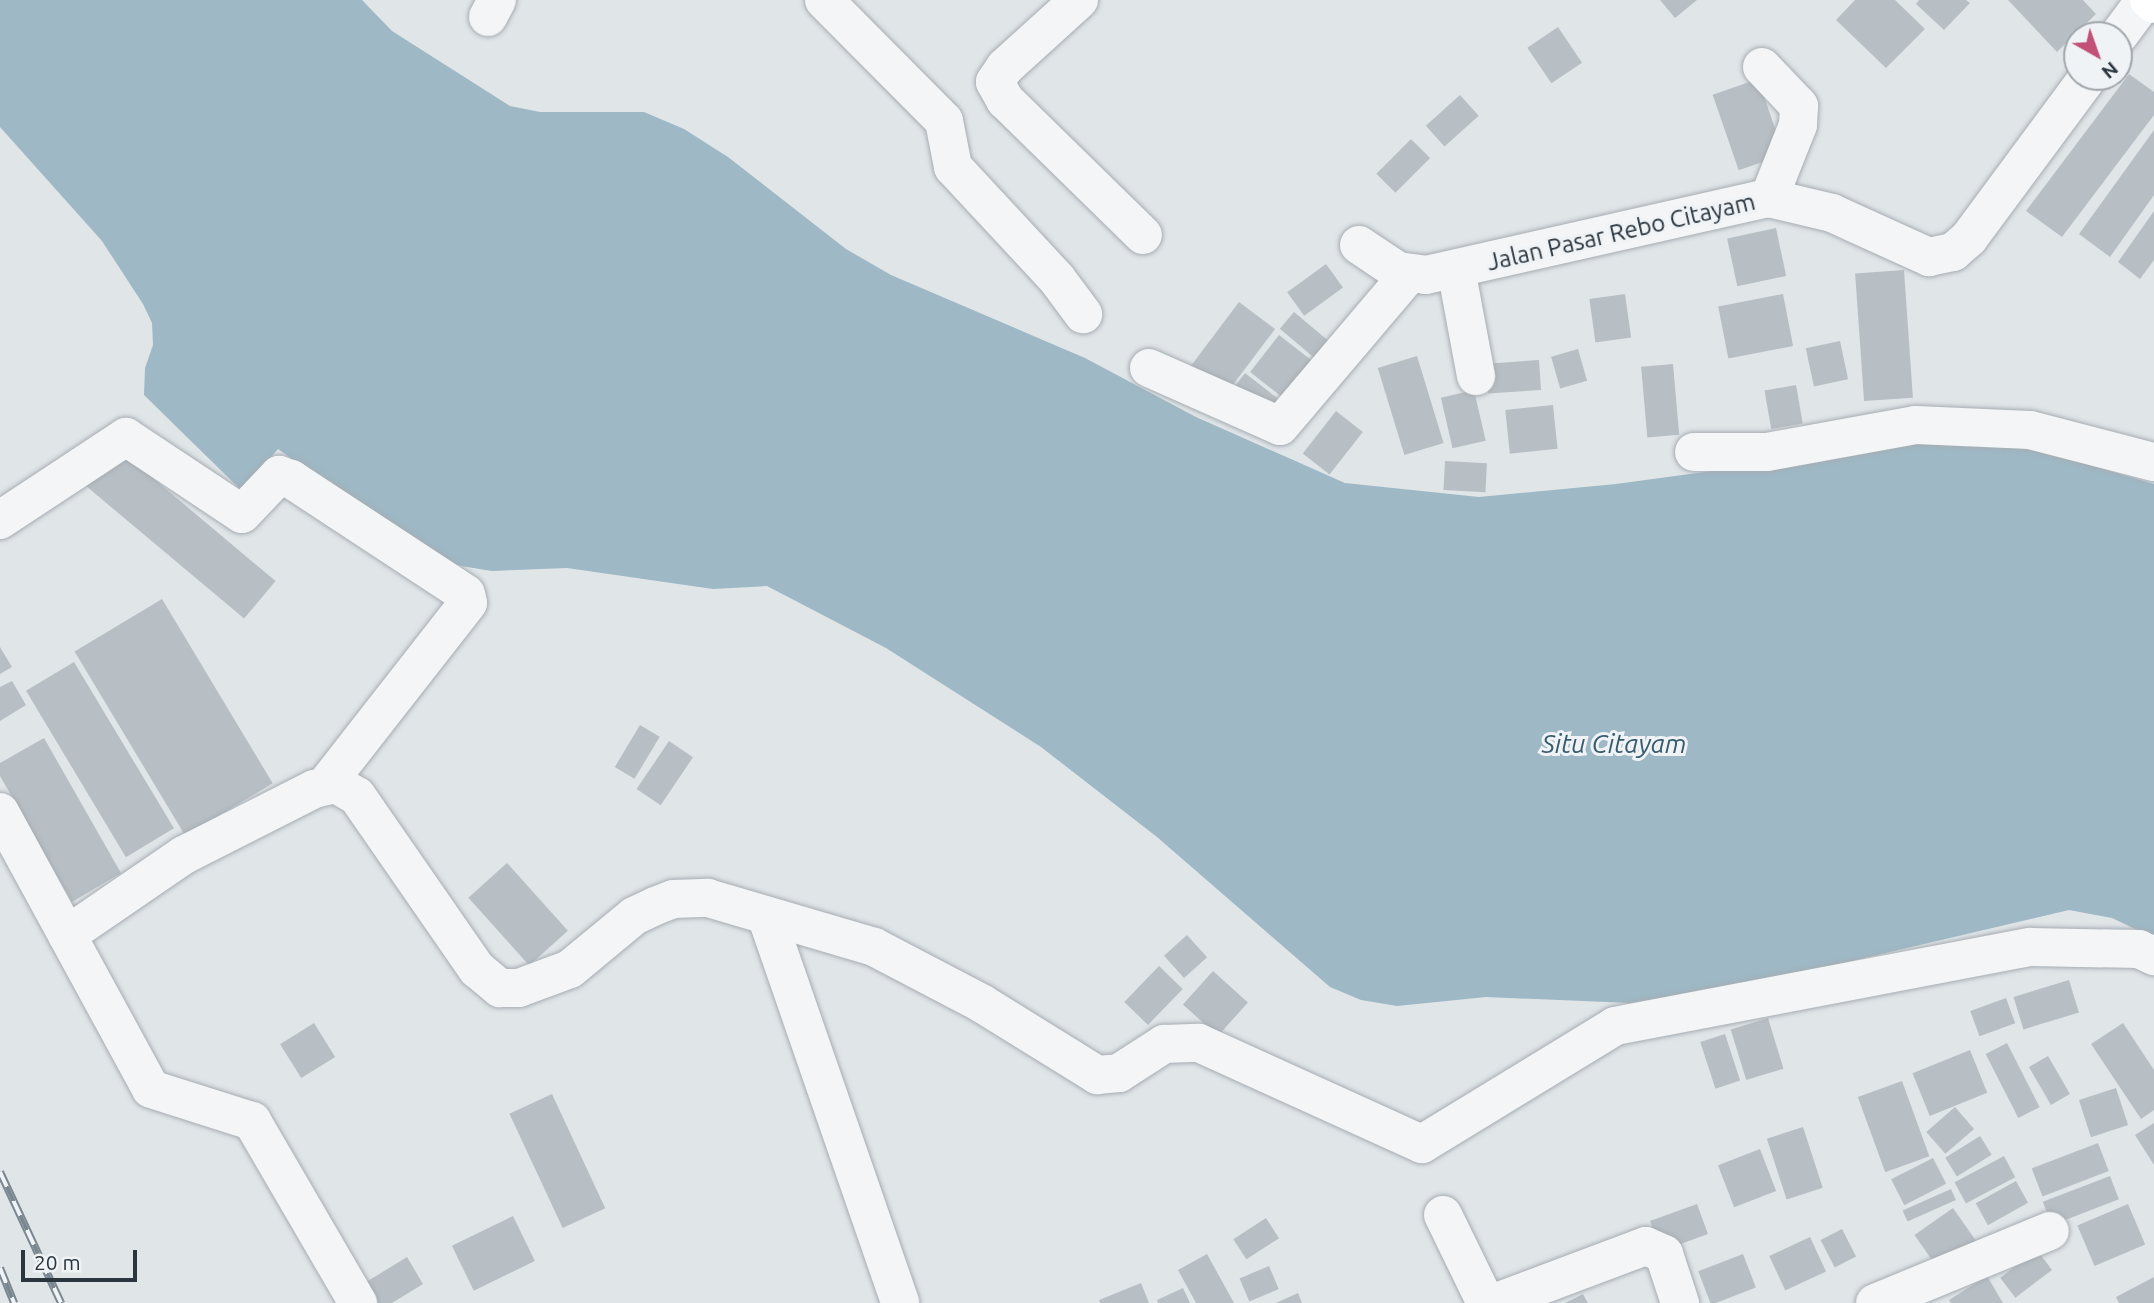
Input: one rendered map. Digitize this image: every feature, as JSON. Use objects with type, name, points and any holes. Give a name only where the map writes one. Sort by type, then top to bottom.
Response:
[{"type":"main road","points":[[2147,0],[2154,4]]},
{"type":"street","points":[[824,0],[944,121],[953,167],[1057,279],[1083,314]]},
{"type":"street","points":[[1079,0],[1005,67],[995,82],[1005,100],[1143,235]]},
{"type":"street","points":[[2130,21],[2147,0]]},
{"type":"street","points":[[1762,66],[1799,106],[1798,125],[1769,198]]},
{"type":"street","name":"Jalan Pasar Rebo Citayam","points":[[1408,275],[1457,269],[1769,198],[1832,213],[1930,257],[1953,252],[1969,238],[2078,91]]},
{"type":"street","points":[[1149,368],[1280,426],[1408,275],[1359,245]]},
{"type":"street","points":[[1457,269],[1476,376]]},
{"type":"street","points":[[1694,452],[1767,452],[1916,425],[2030,430],[2154,462]]},
{"type":"street","points":[[0,520],[126,437],[242,514],[278,475],[291,480],[466,594],[468,604],[325,786]]},
{"type":"street","points":[[67,935],[184,855],[325,786],[336,784],[357,796],[477,969],[500,988],[549,979],[570,969],[634,916],[673,899],[708,898],[767,918],[874,947],[981,1003],[1097,1075],[1119,1073],[1164,1044],[1199,1043],[1422,1144],[1615,1026],[2031,947],[2139,948],[2154,956]]},
{"type":"street","points":[[0,812],[151,1089],[252,1121],[358,1303]]},
{"type":"street","points":[[767,918],[900,1303]]},
{"type":"street","points":[[1443,1215],[1486,1303]]},
{"type":"street","points":[[1875,1303],[2050,1231]]},
{"type":"street","points":[[1494,1303],[1646,1246],[1664,1254],[1680,1303]]},
{"type":"water","name":"Situ Citayam","points":[[0,0],[362,0],[392,31],[510,106],[540,112],[644,112],[684,129],[728,157],[846,249],[891,275],[1085,358],[1196,417],[1345,483],[1479,497],[1616,484],[1924,442],[2032,448],[2154,484],[2154,938],[2112,918],[2069,910],[1766,981],[1630,1003],[1486,997],[1397,1006],[1361,1000],[1330,987],[1157,837],[1041,747],[886,648],[767,586],[713,589],[567,568],[492,571],[461,566],[423,552],[278,449],[242,491],[144,395],[145,368],[153,345],[152,323],[143,304],[102,241],[0,127]]},
{"type":"building","points":[[1660,0],[1697,0],[1675,18]]},
{"type":"building","points":[[1855,0],[1895,0],[1925,29],[1886,68],[1836,20]]},
{"type":"building","points":[[1919,0],[1966,0],[1970,3],[1944,30],[1916,4]]},
{"type":"building","points":[[2008,0],[2083,0],[2096,14],[2089,21],[2063,21],[2063,46],[2057,52]]},
{"type":"building","points":[[1558,27],[1582,63],[1551,83],[1527,48]]},
{"type":"building","points":[[2133,77],[2154,92],[2154,115],[2062,237],[2026,211],[2116,91],[2133,91]]},
{"type":"building","points":[[1758,79],[1784,155],[1739,170],[1713,95]]},
{"type":"building","points":[[1460,95],[1479,116],[1445,147],[1426,126]]},
{"type":"building","points":[[2154,130],[2154,195],[2110,257],[2079,234]]},
{"type":"building","points":[[1411,139],[1430,158],[1395,193],[1376,174]]},
{"type":"building","points":[[2154,211],[2154,260],[2140,279],[2118,262]]},
{"type":"building","points":[[1776,228],[1786,276],[1737,286],[1727,238]]},
{"type":"building","points":[[1326,264],[1343,287],[1304,316],[1287,292]]},
{"type":"building","points":[[1904,270],[1913,398],[1864,401],[1855,273]]},
{"type":"building","points":[[1625,294],[1631,338],[1595,343],[1589,299]]},
{"type":"building","points":[[1783,294],[1793,346],[1728,359],[1718,307]]},
{"type":"building","points":[[1239,302],[1275,329],[1227,393],[1191,366]]},
{"type":"building","points":[[1294,312],[1335,346],[1320,363],[1280,329]]},
{"type":"building","points":[[1279,335],[1317,365],[1288,402],[1250,372]]},
{"type":"building","points":[[1840,341],[1848,379],[1814,386],[1806,348]]},
{"type":"building","points":[[1578,349],[1587,381],[1560,388],[1551,357]]},
{"type":"building","points":[[1417,356],[1444,443],[1404,455],[1378,368]]},
{"type":"building","points":[[1539,360],[1541,390],[1488,394],[1486,364]]},
{"type":"building","points":[[1673,364],[1679,435],[1647,438],[1641,367]]},
{"type":"building","points":[[1245,373],[1282,402],[1267,421],[1230,392]]},
{"type":"building","points":[[1796,385],[1803,423],[1771,429],[1764,391]]},
{"type":"building","points":[[1474,390],[1486,441],[1453,448],[1441,398]]},
{"type":"building","points":[[1553,405],[1558,449],[1510,454],[1505,410]]},
{"type":"building","points":[[1336,411],[1363,432],[1330,474],[1303,454]]},
{"type":"building","points":[[117,448],[276,581],[244,619],[86,486]]},
{"type":"building","points":[[1445,461],[1487,463],[1485,492],[1443,490]]},
{"type":"building","points":[[162,599],[273,783],[185,836],[75,652]]},
{"type":"building","points":[[0,647],[12,667],[0,674]]},
{"type":"building","points":[[74,662],[174,828],[126,857],[26,691]]},
{"type":"building","points":[[12,681],[26,705],[0,721],[0,687]]},
{"type":"building","points":[[640,725],[660,737],[634,779],[615,767]]},
{"type":"building","points":[[44,738],[121,873],[72,902],[0,776],[0,763]]},
{"type":"building","points":[[669,741],[693,757],[661,805],[637,789]]},
{"type":"building","points":[[507,863],[568,931],[529,965],[468,898]]},
{"type":"building","points":[[1187,935],[1207,957],[1184,978],[1164,956]]},
{"type":"building","points":[[1159,966],[1183,989],[1148,1025],[1124,1002]]},
{"type":"building","points":[[1213,971],[1248,1002],[1218,1036],[1183,1004]]},
{"type":"building","points":[[2069,980],[2079,1013],[2023,1029],[2014,997]]},
{"type":"building","points":[[2006,998],[2015,1023],[1980,1036],[1970,1011]]},
{"type":"building","points":[[1768,1018],[1783,1069],[1746,1080],[1731,1029]]},
{"type":"building","points":[[314,1023],[335,1057],[301,1078],[280,1044]]},
{"type":"building","points":[[2123,1023],[2154,1070],[2154,1110],[2141,1119],[2091,1044]]},
{"type":"building","points":[[1725,1034],[1740,1081],[1715,1089],[1700,1042]]},
{"type":"building","points":[[2007,1043],[2040,1107],[2018,1118],[1986,1054]]},
{"type":"building","points":[[1970,1050],[1987,1093],[1930,1116],[1913,1073]]},
{"type":"building","points":[[2048,1056],[2070,1094],[2051,1105],[2029,1067]]},
{"type":"building","points":[[1902,1081],[1929,1156],[1885,1172],[1858,1097]]},
{"type":"building","points":[[2116,1088],[2128,1125],[2091,1137],[2079,1100]]},
{"type":"building","points":[[552,1094],[605,1208],[563,1228],[509,1114]]},
{"type":"building","points":[[1955,1107],[1974,1129],[1945,1154],[1926,1132]]},
{"type":"building","points":[[2154,1123],[2154,1165],[2135,1135]]},
{"type":"building","points":[[1803,1127],[1823,1188],[1787,1200],[1767,1139]]},
{"type":"building","points":[[1980,1136],[1992,1155],[1957,1176],[1945,1158]]},
{"type":"building","points":[[2098,1143],[2109,1171],[2042,1196],[2032,1168]]},
{"type":"building","points":[[1760,1149],[1776,1191],[1734,1207],[1718,1165]]},
{"type":"building","points":[[2004,1156],[2015,1177],[1966,1203],[1955,1182]]},
{"type":"building","points":[[1933,1158],[1946,1184],[1904,1205],[1891,1179]]},
{"type":"building","points":[[2110,1176],[2119,1199],[2052,1225],[2043,1202]]},
{"type":"building","points":[[2016,1181],[2028,1203],[1988,1225],[1976,1203]]},
{"type":"building","points":[[1951,1189],[1956,1200],[1907,1222],[1903,1211]]},
{"type":"building","points":[[1697,1204],[1708,1234],[1661,1251],[1650,1221]]},
{"type":"building","points":[[2128,1204],[2145,1245],[2095,1266],[2077,1225]]},
{"type":"building","points":[[1953,1208],[1976,1241],[1937,1268],[1914,1235]]},
{"type":"building","points":[[513,1216],[535,1261],[474,1291],[452,1246]]},
{"type":"building","points":[[1266,1218],[1279,1238],[1246,1259],[1233,1239]]},
{"type":"building","points":[[1842,1229],[1856,1257],[1835,1268],[1821,1240]]},
{"type":"building","points":[[1810,1237],[1826,1271],[1785,1290],[1769,1256]]},
{"type":"building","points":[[2037,1250],[2052,1270],[2015,1298],[2000,1278]]},
{"type":"building","points":[[1207,1254],[1234,1303],[1196,1303],[1178,1270]]},
{"type":"building","points":[[1743,1254],[1756,1288],[1710,1303],[1698,1271]]},
{"type":"building","points":[[407,1257],[423,1284],[392,1303],[368,1303],[358,1287]]},
{"type":"building","points":[[1269,1266],[1279,1289],[1249,1302],[1240,1279]]},
{"type":"building","points":[[1987,1276],[2003,1303],[1951,1303],[1949,1300]]},
{"type":"building","points":[[2154,1277],[2154,1303],[2119,1303],[2116,1297]]},
{"type":"building","points":[[1141,1283],[1149,1303],[1100,1303],[1099,1300]]},
{"type":"building","points":[[1183,1288],[1190,1303],[1158,1303],[1157,1300]]},
{"type":"building","points":[[1298,1293],[1302,1303],[1276,1303]]},
{"type":"building","points":[[1583,1294],[1588,1303],[1565,1303]]},
{"type":"railway","points":[[0,1172],[61,1303]]},
{"type":"railway","points":[[0,1268],[14,1303]]}]
